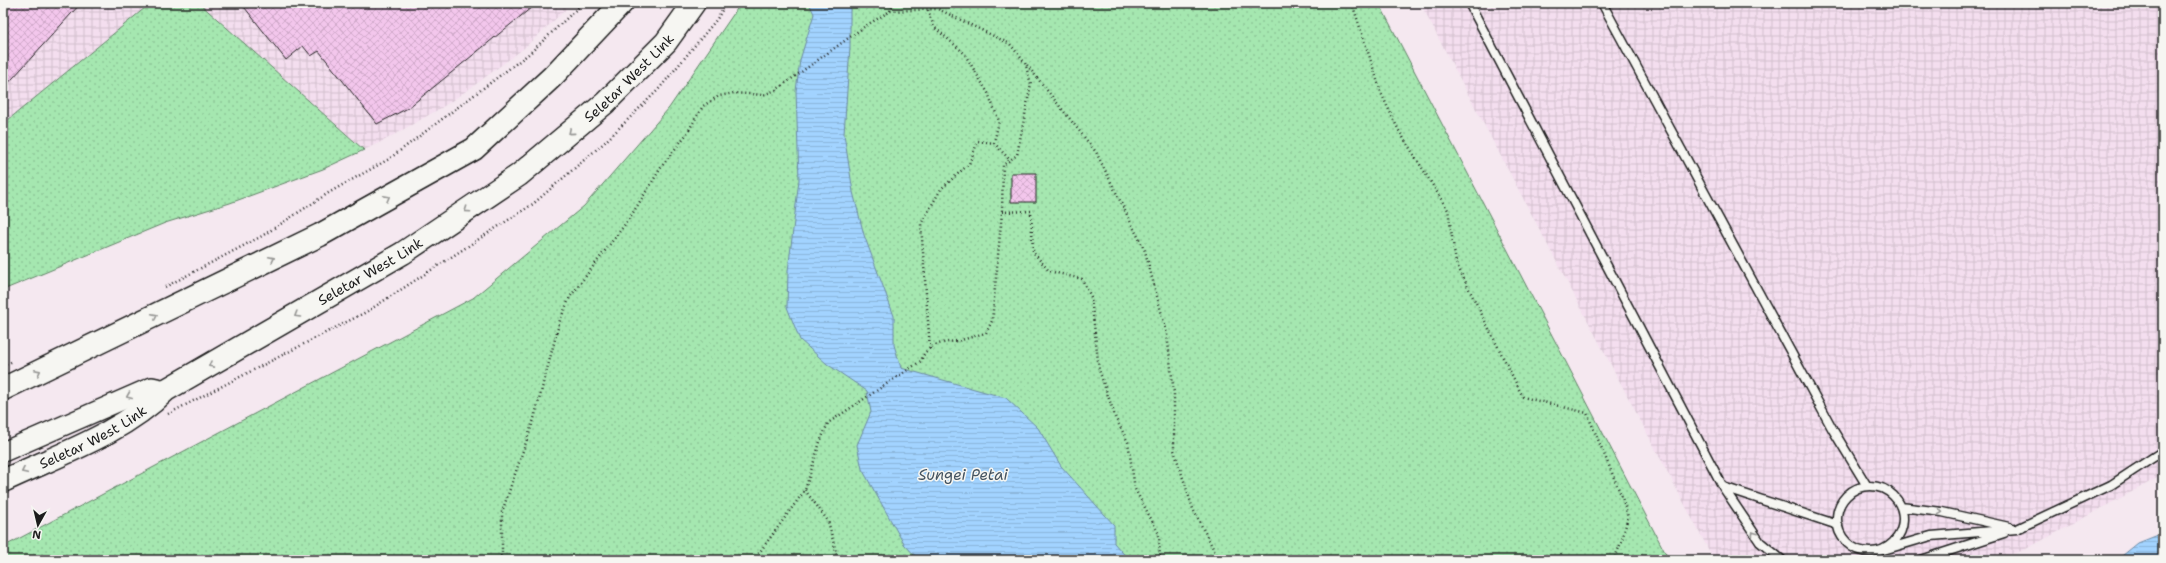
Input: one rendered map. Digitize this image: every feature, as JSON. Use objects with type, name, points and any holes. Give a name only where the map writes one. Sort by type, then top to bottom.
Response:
[{"type":"main road","points":[[3,389],[320,236],[474,149],[552,77],[622,3]]},
{"type":"main road","name":"Seletar West Link","points":[[3,481],[108,432],[148,408],[166,390],[403,253],[519,175],[611,97],[666,42],[694,3]]},
{"type":"street","points":[[3,452],[152,387],[166,390]]},
{"type":"lane","points":[[1469,3],[1723,487],[1760,542],[1782,560]]},
{"type":"lane","points":[[1602,3],[1833,430],[1867,486]]},
{"type":"lane","points":[[1921,560],[2017,529],[2111,485],[2163,451]]},
{"type":"lane","points":[[1880,550],[1890,546],[1898,538],[1904,518],[1901,507],[1896,498],[1888,491],[1877,487],[1867,486],[1856,489],[1847,495],[1841,504],[1838,514],[1838,525],[1845,540],[1858,550],[1869,552],[1880,550],[1931,536],[2017,529]]},
{"type":"lane","points":[[1723,487],[1838,525]]},
{"type":"lane","points":[[1901,507],[1942,512],[2017,529]]},
{"type":"path","points":[[160,290],[262,236],[330,192],[389,159],[530,53],[583,3]]},
{"type":"path","points":[[890,11],[893,3]]},
{"type":"path","points":[[1352,3],[1382,95],[1398,129],[1448,210],[1456,263],[1523,396],[1587,413],[1622,497],[1628,517],[1622,540],[1614,560]]},
{"type":"path","points":[[499,560],[502,554],[502,512],[534,419],[560,320],[570,297],[629,219],[664,163],[686,135],[704,106],[719,96],[734,93],[763,95],[776,90],[864,27],[890,11],[938,9],[1010,44],[1096,152],[1145,251],[1166,334],[1174,394],[1174,450],[1193,510],[1219,560]]},
{"type":"path","points":[[928,10],[934,27],[964,53],[988,93],[999,121],[994,143]]},
{"type":"path","points":[[754,560],[805,490],[820,442],[828,424],[921,361],[924,353],[942,342],[958,341],[986,333],[992,321],[1002,212],[1003,165],[1017,155],[1031,84],[1025,63]]},
{"type":"path","points":[[930,349],[921,224],[941,189],[969,164],[978,141],[994,143],[1010,160]]},
{"type":"path","points":[[1002,212],[1031,211],[1033,252],[1049,272],[1082,279],[1091,297],[1099,370],[1116,419],[1128,442],[1135,490],[1159,534],[1160,559]]},
{"type":"path","points":[[3,366],[17,360]]},
{"type":"path","points":[[805,490],[828,521],[838,560]]},
{"type":"shaded area","points":[[3,3],[151,3],[3,124]]},
{"type":"shaded area","points":[[199,3],[573,3],[523,49],[472,87],[441,108],[385,140],[364,150]]},
{"type":"shaded area","points":[[1420,3],[2163,3],[2163,475],[2024,550],[1995,560],[1714,560]]},
{"type":"green space","points":[[151,3],[199,3],[364,150],[323,169],[230,203],[165,223],[3,290],[3,124]]},
{"type":"green space","points":[[741,3],[1379,3],[1669,560],[3,560],[3,547],[473,298],[584,206],[669,108]]},
{"type":"water","name":"Sungei Petai","points":[[809,3],[850,3],[850,47],[844,134],[853,192],[864,235],[894,316],[894,345],[901,368],[1006,398],[1038,428],[1061,466],[1114,525],[1114,543],[1129,560],[919,560],[904,544],[862,469],[857,445],[871,412],[867,391],[827,364],[800,340],[787,307],[788,271],[799,180],[796,91],[800,60],[814,14]]},
{"type":"water","points":[[2163,533],[2163,560],[2117,560],[2138,543]]},
{"type":"building","points":[[3,3],[81,3],[3,89]]},
{"type":"building","points":[[241,3],[537,3],[408,108],[377,124],[319,51],[311,56],[303,46],[286,60]]},
{"type":"building","points":[[1011,173],[1036,173],[1036,202],[1011,202]]}]
